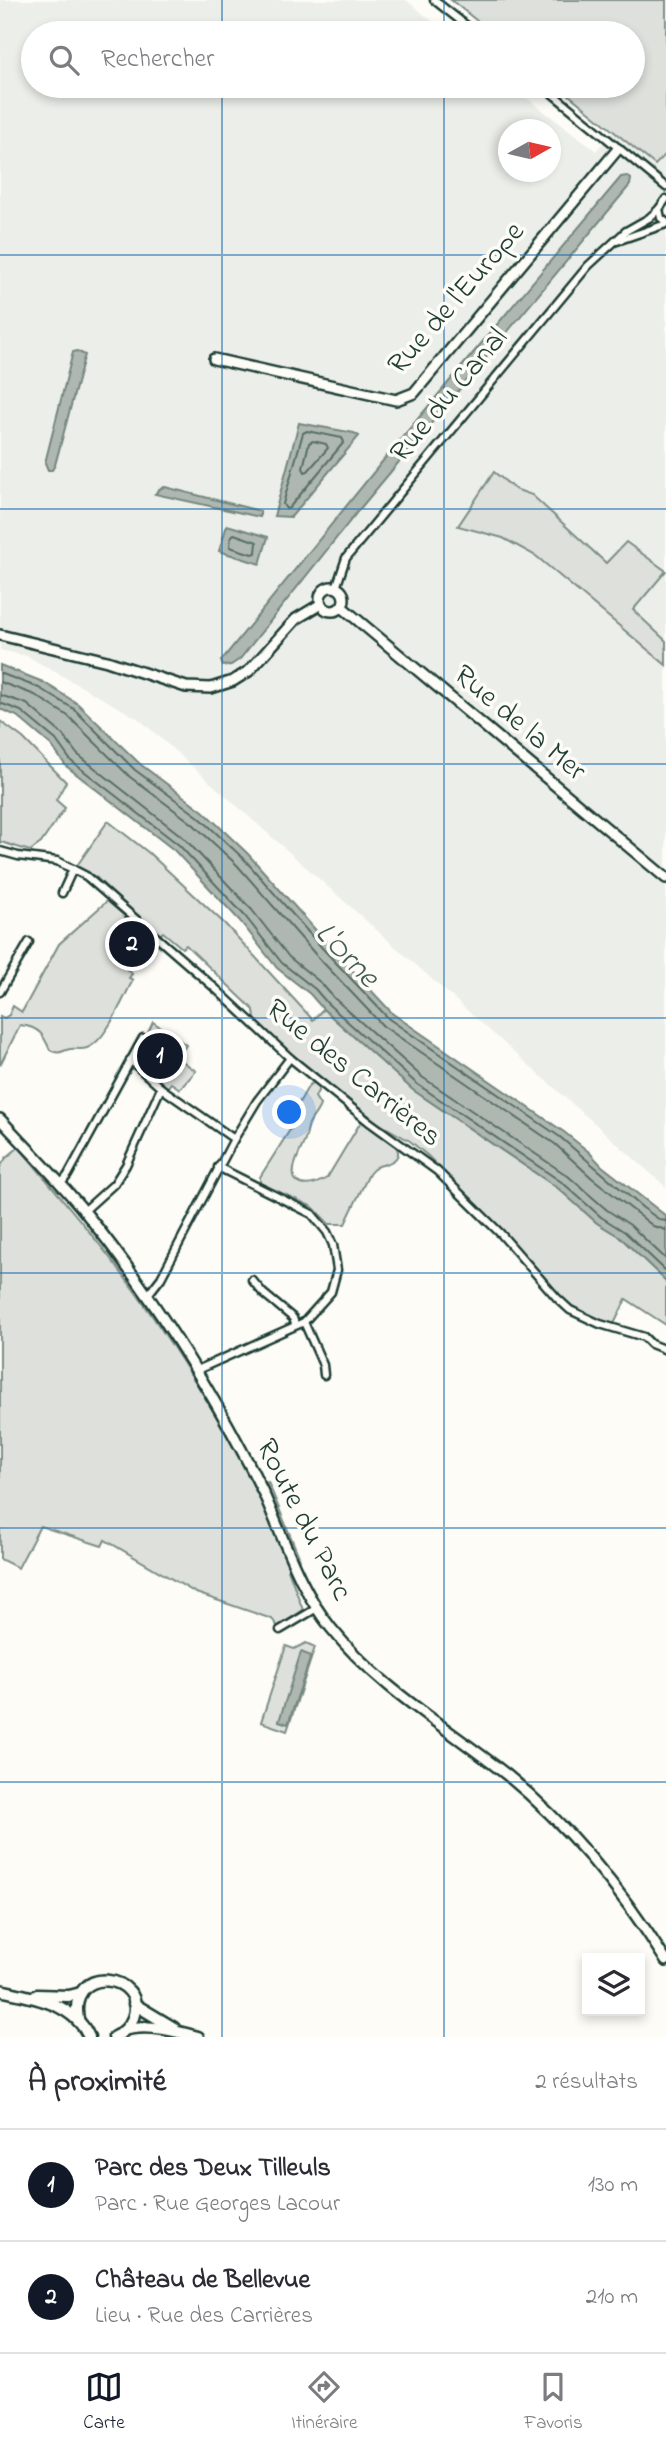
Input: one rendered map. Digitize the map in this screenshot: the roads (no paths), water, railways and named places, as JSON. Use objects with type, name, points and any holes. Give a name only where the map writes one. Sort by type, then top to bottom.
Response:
[{"type":"main road","points":[[78,2019],[77,2001],[81,1993],[94,1982],[111,1980],[127,1989],[135,2013],[127,2029],[115,2037]]},
{"type":"main road","points":[[0,1990],[65,2009],[78,2019],[91,2035]]},
{"type":"main road","points":[[12,1993],[52,1996],[81,1993]]},
{"type":"main road","points":[[134,2004],[156,2019],[192,2036]]},
{"type":"main road","points":[[127,2029],[154,2028],[192,2036]]},
{"type":"street","points":[[434,0],[461,21]]},
{"type":"street","points":[[557,98],[666,187]]},
{"type":"street","name":"Rue de l'Europe","points":[[214,359],[396,400],[414,393],[618,149]]},
{"type":"street","points":[[656,180],[664,200],[659,209]]},
{"type":"street","name":"Rue du Canal","points":[[336,587],[346,558],[587,266],[612,243],[626,231],[659,209],[661,218],[666,223],[612,243]]},
{"type":"street","points":[[328,587],[336,587],[344,596],[342,607],[331,611],[321,604],[322,593],[328,587]]},
{"type":"street","points":[[0,635],[107,661],[186,687],[205,689],[223,685],[249,671],[296,619],[321,604]]},
{"type":"street","name":"Rue de la Mer","points":[[342,607],[666,878]]},
{"type":"street","name":"Rue des Carrières","points":[[0,851],[57,861],[106,891],[290,1058],[368,1121],[437,1171],[501,1234],[556,1298],[570,1310],[600,1324],[644,1337],[666,1350]]},
{"type":"street","points":[[62,893],[74,869]]},
{"type":"street","points":[[0,992],[29,942]]},
{"type":"street","points":[[60,1185],[143,1038]]},
{"type":"street","points":[[146,1296],[161,1278],[233,1139],[257,1101],[290,1058]]},
{"type":"street","points":[[130,1060],[161,1088],[233,1139]]},
{"type":"street","points":[[84,1211],[114,1184],[126,1165],[161,1088]]},
{"type":"street","name":"Route du Parc","points":[[0,1119],[84,1211],[146,1296],[195,1371],[241,1450],[262,1491],[301,1582],[317,1608],[356,1657],[381,1680],[507,1775],[554,1818],[608,1879],[666,1961]]},
{"type":"street","points":[[195,1371],[304,1322],[324,1302],[336,1280],[336,1258],[327,1232],[312,1213],[218,1167]]},
{"type":"street","points":[[252,1280],[293,1318],[295,1324]]},
{"type":"street","points":[[304,1322],[323,1365],[324,1375]]},
{"type":"street","points":[[280,1630],[317,1608]]},
{"type":"water","points":[[627,176],[631,179],[630,185],[358,511],[240,659],[231,665],[223,666],[221,661],[390,452],[621,177]]},
{"type":"water","points":[[73,352],[85,355],[55,465],[52,470],[48,470],[45,463]]},
{"type":"water","points":[[299,423],[359,436],[291,517],[274,516]]},
{"type":"water","points":[[165,487],[260,511],[260,517],[155,494]]},
{"type":"water","points":[[227,525],[268,537],[260,564],[219,551]]},
{"type":"water","points":[[0,665],[43,682],[78,704],[140,764],[203,811],[248,854],[393,1014],[564,1132],[666,1216],[666,1281],[620,1237],[597,1223],[559,1189],[413,1090],[323,1009],[310,994],[277,968],[240,921],[174,850],[66,766],[51,745],[17,716],[0,709]]},
{"type":"water","points":[[301,1652],[311,1656],[288,1724],[279,1721]]},
{"type":"place","name":"Château de Bellevue","points":[[132,944]]},
{"type":"place","name":"Parc des Deux Tilleuls","points":[[160,1056]]},
{"type":"water label","name":"L'Orne","points":[[346,956]]}]
